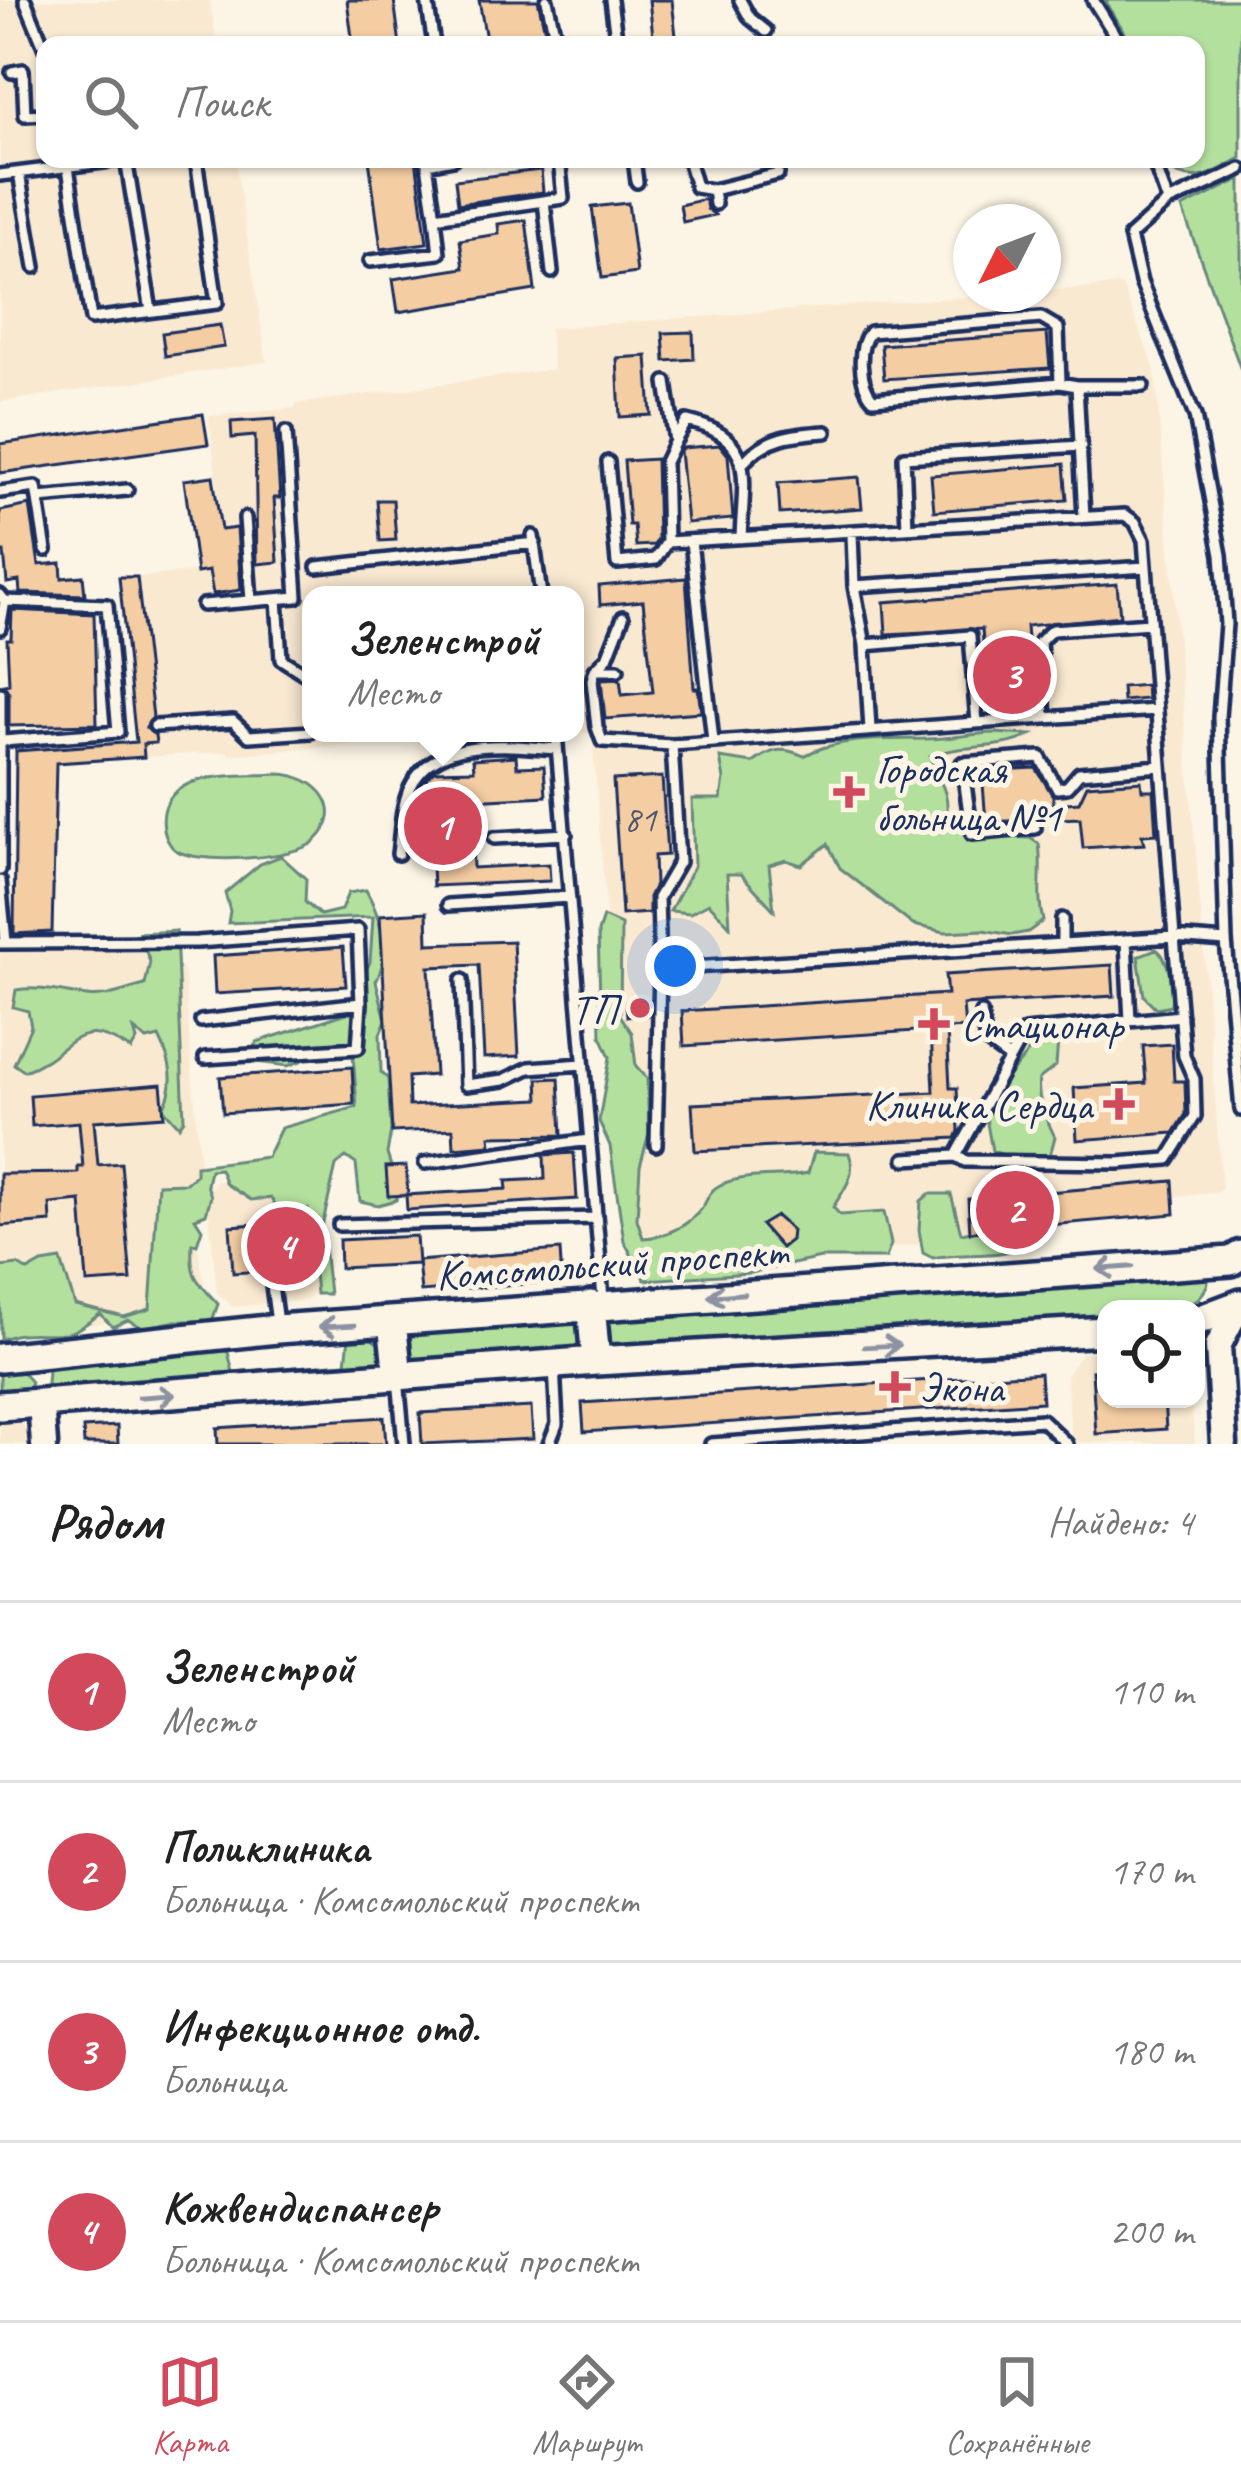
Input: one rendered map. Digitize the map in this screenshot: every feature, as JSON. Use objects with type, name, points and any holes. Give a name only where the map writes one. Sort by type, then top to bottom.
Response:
[{"type":"main road","name":"Комсомольский проспект","points":[[0,1358],[277,1328],[1236,1258],[1226,1282],[1240,1304]]},
{"type":"main road","points":[[1205,1318],[1240,1304]]},
{"type":"main road","points":[[1224,1444],[1218,1346],[1240,1304]]},
{"type":"main road","points":[[596,1361],[597,1305]]},
{"type":"main road","points":[[392,1322],[398,1376]]},
{"type":"main road","points":[[0,1406],[596,1361],[1097,1332]]},
{"type":"main road","points":[[35,1352],[44,1444]]},
{"type":"lane","points":[[25,0],[40,36]]},
{"type":"lane","points":[[427,0],[433,36]]},
{"type":"lane","points":[[547,0],[554,36]]},
{"type":"lane","points":[[610,0],[616,36]]},
{"type":"lane","points":[[740,0],[750,18],[766,31]]},
{"type":"lane","points":[[1093,0],[1115,36]]},
{"type":"lane","points":[[12,72],[23,70],[25,115],[36,114]]},
{"type":"lane","points":[[0,175],[60,168]]},
{"type":"lane","points":[[68,168],[92,319],[217,303],[197,168]]},
{"type":"lane","points":[[127,168],[151,311]]},
{"type":"lane","points":[[370,261],[439,253],[428,168]]},
{"type":"lane","points":[[434,217],[562,199],[560,168]]},
{"type":"lane","points":[[635,168],[637,182]]},
{"type":"lane","points":[[691,168],[696,187],[713,190],[778,174]]},
{"type":"lane","points":[[1156,168],[1168,202]]},
{"type":"lane","points":[[1241,169],[1168,202],[1130,236],[1141,282],[1195,416],[1221,555],[1226,624],[1219,717],[1226,941],[1241,1110]]},
{"type":"lane","points":[[19,173],[35,267]]},
{"type":"lane","points":[[713,190],[715,204]]},
{"type":"lane","points":[[544,201],[552,272]]},
{"type":"lane","points":[[1060,382],[1058,328],[1041,318],[870,332],[862,344],[864,385],[873,400],[1060,382],[1143,386]]},
{"type":"lane","points":[[666,382],[675,441]]},
{"type":"lane","points":[[1077,386],[1084,517]]},
{"type":"lane","points":[[608,462],[617,563],[656,559],[667,542],[665,461],[687,421],[731,440],[744,462],[741,538]]},
{"type":"lane","points":[[203,604],[297,597],[286,432]]},
{"type":"lane","points":[[744,462],[757,447],[789,434],[826,432]]},
{"type":"lane","points":[[907,528],[904,458],[1081,446]]},
{"type":"lane","points":[[0,492],[36,487],[46,550]]},
{"type":"lane","points":[[39,498],[127,490]]},
{"type":"lane","points":[[667,542],[1125,514],[1144,540],[1180,1016],[1184,1056],[1194,1078],[1195,1116],[1168,1159],[1118,1163],[965,1161],[956,1156],[905,1159]]},
{"type":"lane","points":[[245,518],[251,600]]},
{"type":"lane","points":[[853,534],[870,730]]},
{"type":"lane","points":[[316,566],[534,540],[540,586]]},
{"type":"lane","points":[[691,541],[713,741]]},
{"type":"lane","points":[[854,586],[1146,567]]},
{"type":"lane","points":[[0,628],[2,598],[107,604],[118,732],[3,741]]},
{"type":"lane","points":[[277,599],[281,659],[302,672]]},
{"type":"lane","points":[[623,617],[607,658],[592,680],[602,741],[672,745],[1156,710]]},
{"type":"lane","points":[[1045,718],[1040,641],[1052,630],[1150,623]]},
{"type":"lane","points":[[865,645],[970,636],[977,723]]},
{"type":"lane","points":[[595,670],[618,670]]},
{"type":"lane","points":[[0,693],[0,869]]},
{"type":"lane","points":[[155,726],[233,721],[249,736],[302,733]]},
{"type":"lane","points":[[557,742],[596,1218],[597,1305]]},
{"type":"lane","points":[[656,1145],[658,898],[679,862],[672,745]]},
{"type":"lane","points":[[398,854],[408,791],[433,759],[477,746],[557,749]]},
{"type":"lane","points":[[1036,828],[972,834],[962,763],[1040,757],[1057,788],[1066,787],[1079,773],[1160,766]]},
{"type":"lane","points":[[494,838],[566,834]]},
{"type":"lane","points":[[0,880],[3,942],[197,942],[358,930],[358,1048],[205,1058]]},
{"type":"lane","points":[[448,905],[569,897]]},
{"type":"lane","points":[[1062,919],[1062,943]]},
{"type":"lane","points":[[661,969],[1174,937],[1226,941]]},
{"type":"lane","points":[[1126,940],[1130,1021]]},
{"type":"lane","points":[[462,980],[466,1085],[504,1080],[529,1068],[584,1064]]},
{"type":"lane","points":[[201,1021],[361,1003]]},
{"type":"lane","points":[[981,1013],[986,1040],[1010,1058]]},
{"type":"lane","points":[[956,1156],[1024,1031],[1180,1016]]},
{"type":"lane","points":[[425,1163],[589,1140]]},
{"type":"lane","points":[[339,1225],[596,1218]]},
{"type":"lane","points":[[271,1278],[277,1328]]},
{"type":"lane","points":[[549,1444],[557,1424],[554,1366]]},
{"type":"lane","points":[[398,1376],[404,1444]]},
{"type":"lane","points":[[711,1444],[1042,1420],[1067,1444]]},
{"type":"shaded area","points":[[0,0],[210,0],[216,36],[36,36],[36,168],[236,168],[267,362],[0,402]]},
{"type":"shaded area","points":[[1122,285],[1155,370],[1222,1188],[1217,1193],[1174,1196],[1172,1182],[968,1199],[970,1232],[909,1246],[784,1260],[633,1255],[592,735],[584,733],[584,586],[302,586],[302,742],[382,742],[144,757],[143,744],[156,742],[137,577],[227,569],[209,416],[295,408],[296,404],[553,369],[549,328],[953,298],[953,312],[1061,312],[1061,290]]},
{"type":"shaded area","points":[[0,950],[166,954],[184,971],[201,1178],[192,1208],[209,1317],[0,1330]]},
{"type":"shaded area","points":[[294,1178],[313,1194],[321,1287],[306,1300],[233,1307],[217,1293],[207,1192],[218,1181]]},
{"type":"shaded area","points":[[1097,1352],[1097,1408],[1192,1408],[1195,1444],[1072,1442],[1066,1376],[1081,1353]]},
{"type":"shaded area","points":[[18,1420],[29,1431],[29,1444],[0,1444],[0,1422]]},
{"type":"green space","points":[[1105,0],[1241,0],[1241,158],[1195,177],[1165,168],[1205,168],[1205,36],[1127,36]]},
{"type":"green space","points":[[1241,179],[1241,370],[1182,208]]},
{"type":"green space","points":[[1031,735],[1006,744],[930,756],[947,810],[974,836],[1030,838],[1039,844],[1043,921],[1028,932],[945,932],[913,925],[840,868],[828,844],[801,865],[786,860],[769,865],[774,910],[741,874],[727,874],[730,926],[709,903],[690,913],[670,911],[694,866],[692,799],[721,799],[720,758],[753,763],[777,750],[804,756],[848,742]]},
{"type":"green space","points":[[279,774],[305,781],[324,796],[329,818],[315,841],[266,856],[220,859],[182,853],[169,843],[164,812],[181,788],[212,778]]},
{"type":"green space","points":[[281,856],[306,879],[305,902],[320,915],[341,910],[348,893],[366,890],[376,911],[383,959],[376,981],[386,1020],[380,1034],[381,1072],[388,1079],[391,1130],[387,1154],[399,1191],[396,1200],[378,1205],[360,1201],[356,1164],[346,1157],[336,1166],[322,1227],[329,1294],[316,1294],[308,1209],[281,1213],[271,1198],[251,1200],[226,1184],[220,1169],[210,1170],[211,1196],[206,1214],[195,1218],[202,1229],[197,1244],[192,1243],[192,1264],[196,1278],[218,1304],[212,1321],[176,1321],[143,1328],[128,1320],[113,1327],[100,1314],[71,1332],[1,1340],[0,1267],[18,1265],[28,1271],[61,1260],[75,1305],[124,1317],[150,1309],[158,1184],[186,1183],[196,1174],[196,1166],[267,1157],[281,1128],[357,1107],[352,1041],[288,1066],[248,1061],[257,1042],[347,1013],[370,962],[373,917],[228,923],[225,893],[260,864]]},
{"type":"green space","points":[[603,917],[621,925],[620,1015],[632,1033],[636,1066],[647,1078],[649,1133],[640,1166],[637,1219],[643,1238],[683,1225],[720,1185],[808,1173],[814,1152],[849,1153],[851,1175],[833,1207],[840,1215],[884,1212],[891,1244],[886,1258],[821,1258],[751,1273],[645,1280],[624,1241],[610,1146],[599,1121],[610,1057],[601,1036],[598,932]]},
{"type":"green space","points":[[176,931],[184,1119],[179,1126],[163,1108],[171,1073],[159,1037],[147,1040],[134,1030],[137,1040],[131,1050],[112,1039],[85,1035],[24,1071],[14,1064],[31,1026],[28,1011],[13,1007],[16,990],[94,997],[145,985],[150,962],[139,933]]},
{"type":"green space","points":[[1156,949],[1167,966],[1172,998],[1171,1005],[1156,1008],[1144,996],[1138,956]]},
{"type":"green space","points":[[1051,1036],[1058,1040],[1056,1066],[1039,1079],[1038,1087],[1055,1137],[1050,1155],[1023,1161],[992,1151],[985,1112],[1039,1039]]},
{"type":"green space","points":[[929,1194],[951,1194],[961,1233],[1004,1229],[1031,1235],[1032,1240],[1011,1251],[933,1258],[923,1253],[919,1230],[921,1201]]},
{"type":"green space","points":[[1209,1278],[1195,1300],[1097,1300],[1097,1322],[621,1353],[607,1342],[602,1320],[607,1313]]},
{"type":"green space","points":[[578,1319],[584,1326],[583,1352],[411,1366],[403,1361],[404,1334],[410,1330]]},
{"type":"green space","points":[[365,1335],[381,1345],[387,1366],[54,1390],[47,1384],[48,1370],[55,1363],[216,1347],[228,1352],[233,1372],[346,1363],[349,1338]]},
{"type":"green space","points":[[20,1369],[31,1382],[28,1391],[0,1396],[0,1372]]},
{"type":"building","points":[[347,0],[394,0],[399,36],[352,36]]},
{"type":"building","points":[[479,0],[538,0],[546,36],[485,36]]},
{"type":"building","points":[[649,0],[672,0],[676,36],[653,36]]},
{"type":"building","points":[[370,168],[417,168],[427,243],[381,249]]},
{"type":"building","points":[[541,170],[543,192],[458,204],[455,180]]},
{"type":"building","points":[[705,199],[707,209],[715,215],[683,222],[680,205]]},
{"type":"building","points":[[628,203],[637,273],[602,278],[592,207]]},
{"type":"building","points":[[526,220],[535,290],[398,312],[393,279],[464,268],[460,240],[499,234],[498,224]]},
{"type":"building","points":[[220,325],[224,347],[165,356],[162,333]]},
{"type":"building","points":[[693,332],[694,359],[665,361],[663,333]]},
{"type":"building","points":[[1047,333],[1050,368],[884,379],[881,345]]},
{"type":"building","points":[[647,356],[651,415],[620,417],[617,358]]},
{"type":"building","points":[[203,414],[208,444],[0,473],[0,444]]},
{"type":"building","points":[[275,419],[278,562],[257,564],[255,436],[232,438],[231,422]]},
{"type":"building","points":[[720,445],[728,455],[733,519],[687,523],[680,451]]},
{"type":"building","points":[[656,459],[658,539],[654,545],[636,546],[634,525],[629,525],[624,461]]},
{"type":"building","points":[[1064,464],[1067,500],[934,511],[931,475]]},
{"type":"building","points":[[213,476],[221,530],[237,528],[241,590],[213,594],[209,571],[197,573],[184,480]]},
{"type":"building","points":[[859,477],[862,508],[780,514],[778,483]]},
{"type":"building","points":[[377,500],[393,500],[396,540],[380,541]]},
{"type":"building","points":[[30,505],[39,565],[61,563],[62,578],[83,576],[85,595],[20,593],[19,581],[7,583],[4,552],[0,552],[0,511]]},
{"type":"building","points":[[119,577],[137,577],[153,717],[146,728],[155,735],[156,743],[143,744],[144,757],[56,763],[52,932],[14,934],[16,751],[136,742]]},
{"type":"building","points":[[686,578],[694,688],[698,688],[701,712],[605,719],[601,680],[620,679],[622,695],[653,692],[643,601],[600,605],[599,586]]},
{"type":"building","points":[[1117,584],[1120,616],[1026,626],[1032,702],[988,705],[982,629],[886,634],[884,602]]},
{"type":"building","points":[[12,610],[94,614],[97,724],[9,726],[9,693],[4,685],[9,684],[7,639],[11,639]]},
{"type":"building","points":[[1146,685],[1147,699],[1123,701],[1122,687]]},
{"type":"building","points":[[516,756],[517,767],[544,766],[546,796],[470,800],[473,868],[549,864],[550,881],[433,886],[431,845],[417,845],[415,807],[429,806],[427,778],[435,771],[474,770],[473,759]]},
{"type":"building","points":[[1036,768],[1053,804],[1079,802],[1087,785],[1141,781],[1142,790],[1153,790],[1156,834],[1142,835],[1144,844],[1083,848],[1080,818],[986,822],[982,771]]},
{"type":"building","points":[[662,777],[667,855],[654,856],[649,913],[622,915],[613,780]]},
{"type":"building","points":[[427,912],[428,944],[513,941],[519,1056],[484,1058],[479,965],[429,967],[435,1075],[408,1077],[409,1106],[539,1099],[538,1079],[559,1078],[562,1135],[490,1136],[491,1145],[454,1148],[453,1129],[392,1132],[380,915]]},
{"type":"building","points":[[343,947],[346,986],[215,994],[213,956]]},
{"type":"building","points":[[1112,965],[1114,996],[963,1005],[965,1028],[947,1029],[950,1088],[957,1088],[956,1138],[695,1151],[692,1104],[934,1092],[931,1030],[684,1046],[682,1011],[947,994],[945,975]]},
{"type":"building","name":"ТП","points":[[650,1000],[650,1015],[627,1016],[626,1002]]},
{"type":"building","points":[[1172,1044],[1174,1081],[1185,1081],[1186,1114],[1174,1133],[1077,1140],[1074,1088],[1146,1083],[1143,1046]]},
{"type":"building","points":[[352,1067],[354,1104],[223,1113],[220,1077]]},
{"type":"building","points":[[161,1084],[164,1116],[94,1121],[98,1165],[121,1163],[131,1280],[87,1283],[81,1201],[50,1204],[51,1222],[0,1226],[0,1174],[78,1173],[78,1167],[83,1167],[79,1122],[32,1126],[30,1095]]},
{"type":"building","points":[[574,1153],[577,1199],[407,1210],[406,1195],[507,1189],[506,1181],[545,1179],[544,1155]]},
{"type":"building","points":[[406,1166],[408,1195],[388,1196],[386,1167]]},
{"type":"building","points":[[1173,1181],[1175,1214],[970,1232],[968,1199]]},
{"type":"building","points":[[776,1216],[792,1230],[791,1240],[781,1248],[761,1225]]},
{"type":"building","points":[[301,1221],[305,1268],[233,1273],[230,1226]]},
{"type":"building","points":[[416,1236],[418,1264],[340,1268],[339,1240]]},
{"type":"building","points":[[560,1250],[562,1281],[421,1292],[418,1261]]},
{"type":"building","points":[[1092,1371],[1097,1371],[1097,1408],[1165,1408],[1166,1429],[1096,1434]]},
{"type":"building","points":[[1040,1373],[1042,1402],[584,1432],[582,1403]]},
{"type":"building","points":[[531,1407],[533,1439],[422,1444],[420,1413]]},
{"type":"building","points":[[384,1417],[386,1444],[218,1444],[217,1428]]},
{"type":"building","points":[[117,1426],[118,1444],[84,1444],[83,1428]]},
{"type":"place","name":"Инфекционное отд.","points":[[1012,675]]},
{"type":"place","name":"Городская больница №1","points":[[849,792]]},
{"type":"place","name":"Зеленстрой","points":[[443,826]]},
{"type":"place","name":"ТП","points":[[640,1008]]},
{"type":"place","name":"Стационар","points":[[934,1024]]},
{"type":"place","name":"Клиника Сердца","points":[[1119,1104]]},
{"type":"place","name":"Поликлиника","points":[[1015,1210]]},
{"type":"place","name":"Кожвендиспансер","points":[[286,1246]]},
{"type":"place","name":"Экона","points":[[895,1387]]}]
